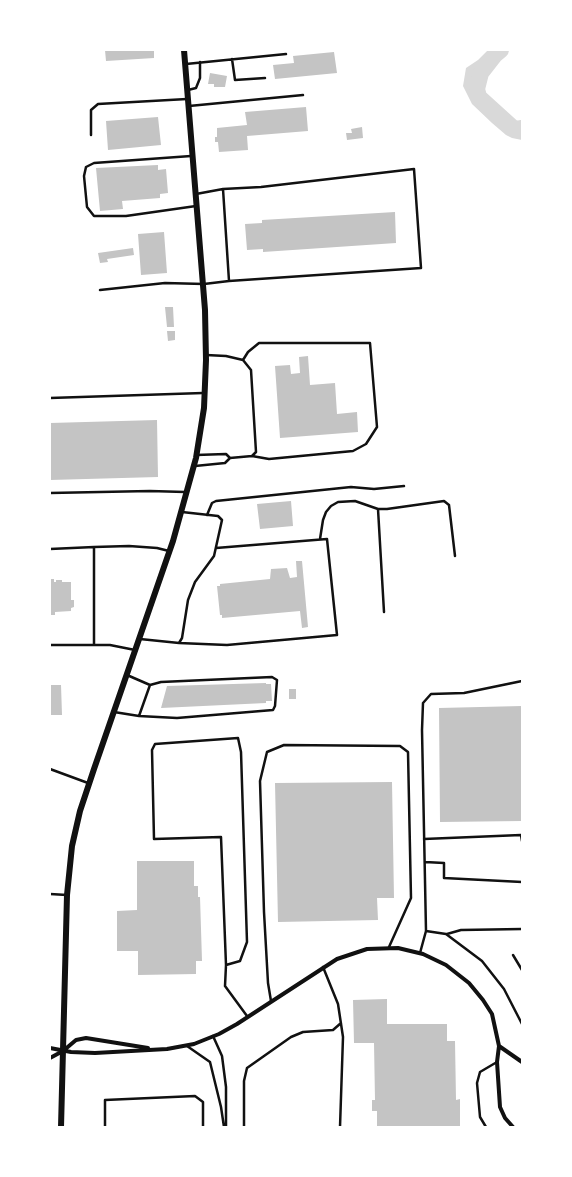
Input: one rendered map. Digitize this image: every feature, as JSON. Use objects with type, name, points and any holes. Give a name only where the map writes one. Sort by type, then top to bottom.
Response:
[{"type":"street","points":[[61,1127],[67,895],[73,840],[89,783],[170,551],[188,492],[196,455],[204,393],[206,355],[204,284],[196,206],[184,50]]},
{"type":"street","points":[[50,1048],[79,1053],[156,1050],[187,1046],[213,1036],[271,1001],[323,966],[348,954],[372,948],[389,947],[420,953],[446,965],[469,983],[484,1000],[492,1014],[499,1046],[497,1062],[500,1107],[505,1118],[513,1127]]},
{"type":"street","points":[[50,1058],[63,1051],[76,1040],[86,1038],[156,1050]]},
{"type":"street","points":[[499,1046],[522,1062]]},
{"type":"lane","points":[[185,64],[286,54]]},
{"type":"lane","points":[[232,59],[235,80],[265,78]]},
{"type":"lane","points":[[187,91],[196,88],[200,78],[200,62]]},
{"type":"lane","points":[[188,106],[302,95]]},
{"type":"lane","points":[[91,134],[91,110],[98,104],[188,99]]},
{"type":"lane","points":[[192,156],[94,163],[86,167],[84,176],[87,206],[94,216],[126,216],[196,206]]},
{"type":"lane","points":[[100,290],[165,283],[204,284],[421,268],[414,169],[261,186],[223,188],[195,194]]},
{"type":"lane","points":[[223,188],[229,281]]},
{"type":"lane","points":[[194,466],[225,463],[230,458],[252,456],[269,459],[353,451],[366,444],[377,428],[370,343],[259,343],[248,352],[242,360]]},
{"type":"lane","points":[[206,355],[226,356],[242,360],[251,370],[256,452],[252,456]]},
{"type":"lane","points":[[50,398],[204,393]]},
{"type":"lane","points":[[196,455],[226,454],[230,458]]},
{"type":"lane","points":[[207,515],[212,503],[216,500],[351,487],[374,489],[404,486]]},
{"type":"lane","points":[[50,493],[150,490],[188,492]]},
{"type":"lane","points":[[320,539],[323,520],[331,506],[347,501],[367,504],[378,508],[444,500],[449,506],[455,556]]},
{"type":"lane","points":[[378,508],[384,612]]},
{"type":"lane","points":[[179,642],[182,638],[188,600],[195,582],[214,556],[222,520],[218,516],[182,512]]},
{"type":"lane","points":[[140,639],[227,645],[337,635],[327,539],[216,548]]},
{"type":"lane","points":[[50,549],[129,546],[158,548],[170,551]]},
{"type":"lane","points":[[94,547],[94,645]]},
{"type":"lane","points":[[50,645],[110,645],[136,650]]},
{"type":"lane","points":[[114,712],[139,716],[177,718],[273,710],[276,706],[277,680],[272,677],[161,682],[150,684],[127,675]]},
{"type":"lane","points":[[420,953],[426,931],[422,730],[423,703],[431,694],[464,693],[522,681]]},
{"type":"lane","points":[[139,716],[150,684]]},
{"type":"lane","points":[[226,965],[240,961],[247,942],[241,752],[238,738],[156,744],[152,750],[154,839],[221,837],[226,965],[225,986],[247,1016]]},
{"type":"lane","points":[[271,1001],[268,983],[264,912],[260,781],[267,752],[284,745],[400,746],[408,752],[411,898],[389,947]]},
{"type":"lane","points":[[50,769],[89,783]]},
{"type":"lane","points":[[424,838],[522,835],[522,842]]},
{"type":"lane","points":[[425,862],[444,863],[444,878],[522,882]]},
{"type":"lane","points":[[50,894],[67,895]]},
{"type":"lane","points":[[426,931],[446,934],[461,930],[522,929]]},
{"type":"lane","points":[[446,934],[482,961],[504,989],[522,1024]]},
{"type":"lane","points":[[513,955],[522,970]]},
{"type":"lane","points":[[323,966],[338,1004],[343,1038],[340,1127]]},
{"type":"lane","points":[[244,1127],[244,1082],[247,1068],[291,1037],[303,1032],[333,1030],[341,1023]]},
{"type":"lane","points":[[213,1036],[222,1056],[226,1087],[225,1127]]},
{"type":"lane","points":[[187,1046],[210,1062],[225,1127]]},
{"type":"lane","points":[[486,1127],[480,1117],[478,1083],[480,1072],[497,1062]]},
{"type":"lane","points":[[105,1127],[105,1100],[195,1096],[203,1102],[203,1127]]},
{"type":"shaded area","points":[[488,50],[501,50],[495,55],[481,73],[477,89],[479,97],[511,126],[516,129],[522,128],[522,140],[506,135],[492,123],[472,104],[463,86],[466,68],[478,60]]},
{"type":"building","points":[[105,50],[154,50],[154,58],[106,61]]},
{"type":"building","points":[[334,52],[337,73],[275,79],[273,65],[294,63],[293,56]]},
{"type":"building","points":[[210,73],[227,76],[225,87],[214,87],[214,84],[208,84]]},
{"type":"building","points":[[306,107],[308,131],[247,136],[248,150],[219,152],[218,142],[215,142],[215,137],[217,137],[217,128],[247,125],[245,112]]},
{"type":"building","points":[[158,117],[161,145],[108,150],[106,121]]},
{"type":"building","points":[[362,127],[363,138],[347,140],[346,133],[352,133],[351,129]]},
{"type":"building","points":[[158,165],[158,170],[166,169],[168,193],[160,194],[160,198],[122,201],[123,209],[100,211],[96,168]]},
{"type":"building","points":[[395,212],[396,243],[263,252],[263,249],[247,250],[245,224],[262,223],[262,220]]},
{"type":"building","points":[[164,232],[167,273],[141,275],[138,234]]},
{"type":"building","points":[[133,248],[134,255],[107,259],[108,262],[100,263],[98,253]]},
{"type":"building","points":[[165,307],[173,307],[174,327],[167,327]]},
{"type":"building","points":[[167,331],[175,331],[175,340],[168,341]]},
{"type":"building","points":[[308,356],[310,385],[335,383],[337,414],[357,412],[358,432],[280,438],[275,366],[290,365],[291,374],[300,373],[299,357]]},
{"type":"building","points":[[157,420],[158,477],[50,480],[50,423]]},
{"type":"building","points":[[291,501],[293,526],[260,529],[257,504]]},
{"type":"building","points":[[296,561],[302,561],[308,627],[302,628],[300,611],[222,618],[222,615],[220,615],[217,586],[220,586],[220,584],[270,579],[271,569],[287,568],[290,578],[297,577]]},
{"type":"building","points":[[50,579],[54,579],[54,582],[56,582],[56,580],[62,580],[62,582],[71,582],[71,600],[74,600],[74,607],[71,608],[71,611],[55,612],[55,615],[50,615]]},
{"type":"building","points":[[271,684],[272,701],[266,701],[266,703],[161,708],[167,686]]},
{"type":"building","points":[[50,685],[61,685],[62,715],[50,715]]},
{"type":"building","points":[[289,689],[296,689],[296,699],[289,699]]},
{"type":"building","points":[[522,706],[522,821],[440,822],[439,708]]},
{"type":"building","points":[[392,782],[394,898],[377,898],[378,920],[278,922],[275,783]]},
{"type":"building","points":[[137,861],[194,861],[194,886],[198,886],[198,897],[200,897],[202,961],[196,961],[196,974],[138,975],[138,951],[117,951],[117,911],[137,910]]},
{"type":"building","points":[[387,999],[387,1024],[447,1024],[447,1041],[455,1041],[456,1100],[460,1099],[460,1127],[377,1127],[377,1111],[372,1111],[372,1100],[375,1100],[374,1043],[354,1043],[353,1000]]},
{"type":"waterway","points":[[501,50],[495,55],[481,73],[477,89],[479,97],[511,126],[516,129],[522,128]]}]
